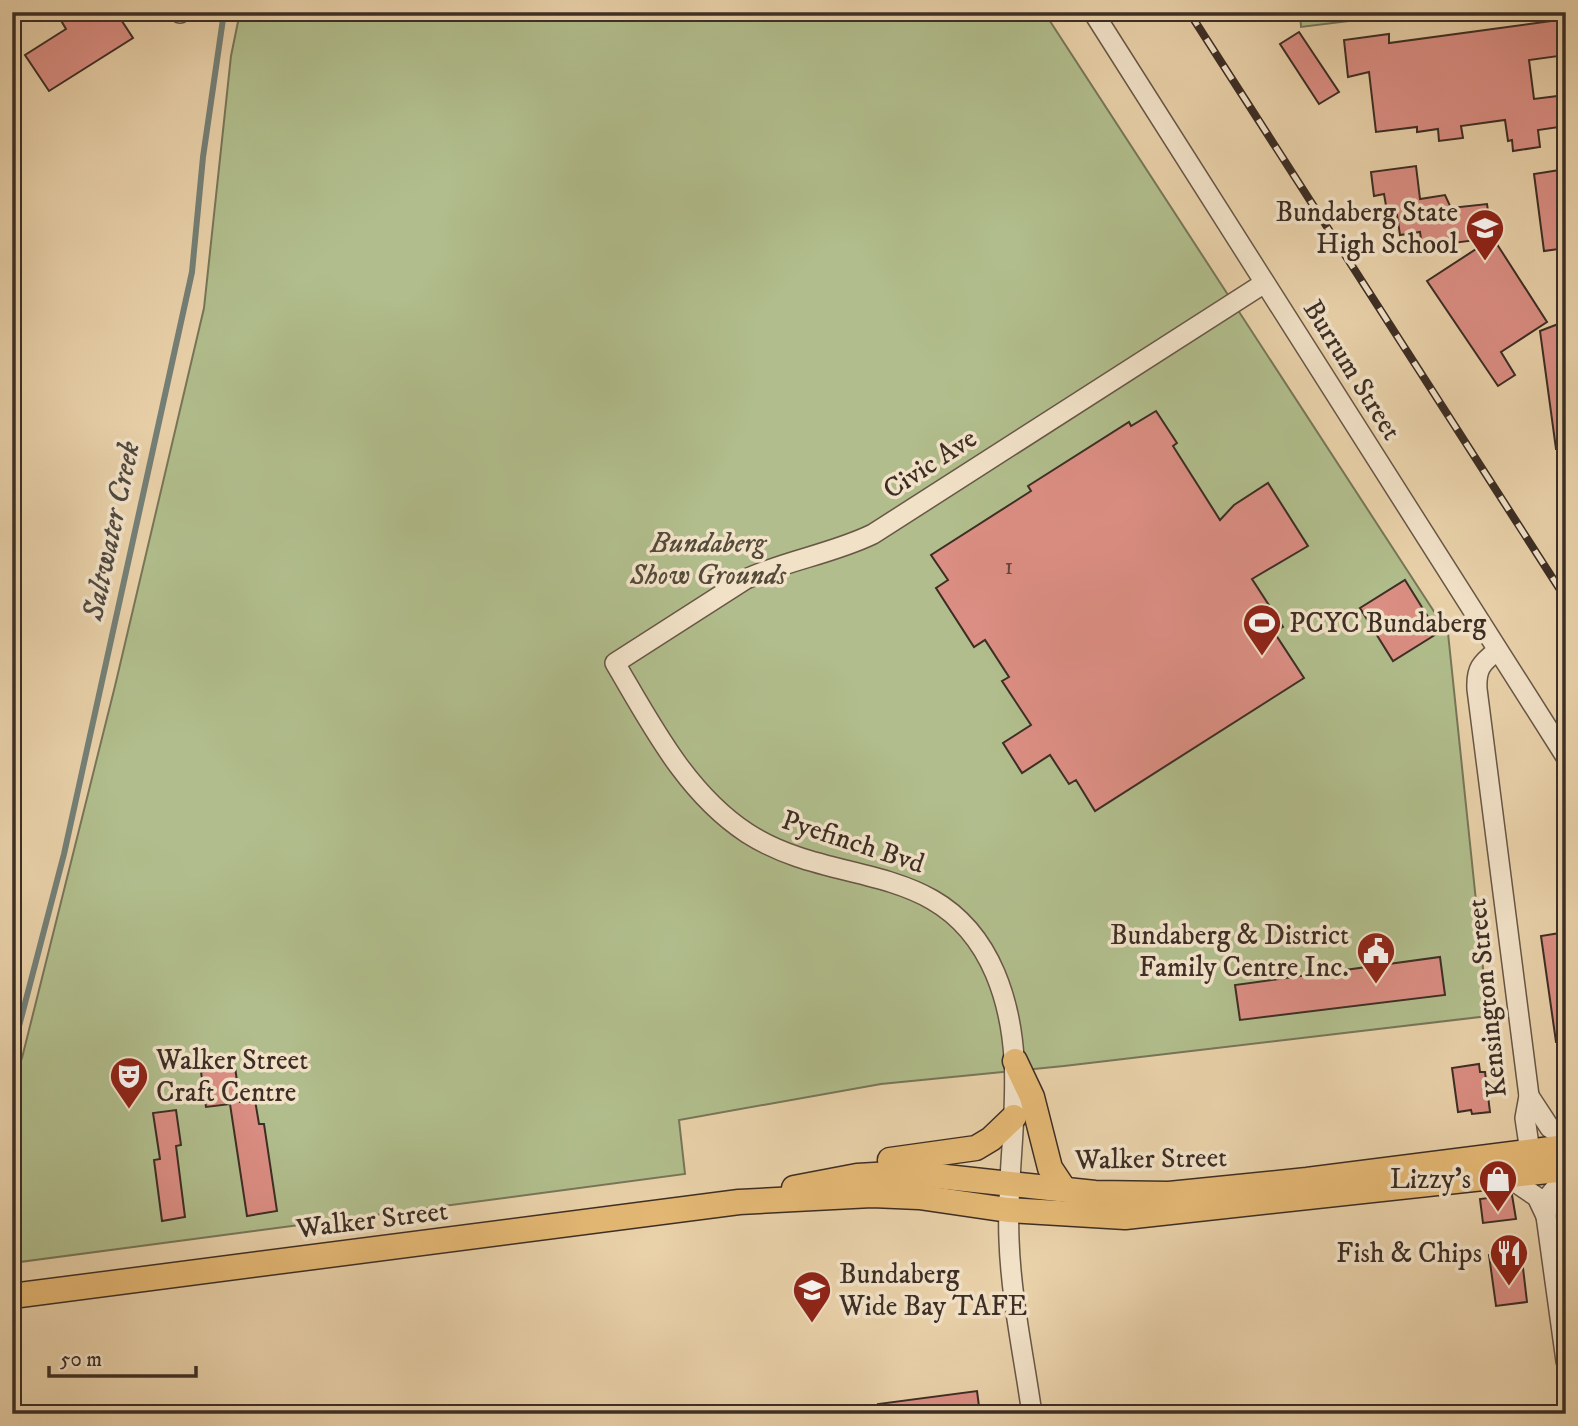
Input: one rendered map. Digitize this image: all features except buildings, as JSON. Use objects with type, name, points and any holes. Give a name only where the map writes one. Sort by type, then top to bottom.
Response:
[{"type":"main road","points":[[1015,1061],[1032,1097],[1050,1168],[1064,1189]]},
{"type":"main road","points":[[780,1190],[815,1170],[948,1154],[976,1148],[991,1139],[1014,1117]]},
{"type":"main road","name":"Walker Street","points":[[739,1202],[780,1190],[857,1176],[909,1173],[1010,1185],[1169,1194],[1307,1180],[1566,1147]]},
{"type":"main road","name":"Walker Street","points":[[12,1296],[739,1202],[872,1195],[919,1197],[1008,1210],[1125,1217],[1561,1171]]},
{"type":"street","name":"Burrum Street","points":[[1093,12],[1145,90],[1263,284],[1566,757]]},
{"type":"street","name":"Civic Ave","points":[[615,663],[746,579],[765,570],[830,553],[873,534],[1263,284]]},
{"type":"street","name":"Kensington Street","points":[[1497,651],[1482,662],[1476,672],[1477,689],[1530,1096],[1525,1118],[1530,1152]]},
{"type":"street","name":"Pyefinch Bvd","points":[[615,663],[678,765],[709,803],[727,819],[787,854],[905,885],[935,901],[975,939],[995,973],[1007,1012],[1015,1061],[1008,1210],[1009,1249],[1031,1414]]},
{"type":"street","points":[[1530,1096],[1550,1128],[1566,1138]]},
{"type":"street","points":[[1530,1152],[1561,1171],[1549,1196],[1546,1216],[1566,1361]]},
{"type":"street","points":[[1506,1176],[1521,1183],[1537,1197],[1546,1216]]},
{"type":"green space","name":"Bundaberg Show Grounds","points":[[240,12],[1044,12],[1448,633],[1488,1016],[1064,1066],[881,1084],[679,1120],[685,1174],[12,1263],[12,1081],[22,1058],[115,686],[204,308],[231,56]]},
{"type":"green space","points":[[1300,12],[1397,12],[1397,15],[1301,27]]},
{"type":"waterway","name":"Saltwater Creek","points":[[12,1053],[64,854],[192,272],[203,157],[224,12]]},
{"type":"railway","points":[[1189,12],[1566,599]]},
{"type":"place","name":"Bundaberg State High School","points":[[1485,262]]},
{"type":"place","name":"PCYC Bundaberg","points":[[1262,657]]},
{"type":"place","name":"Bundaberg & District Family Centre Inc.","points":[[1376,985]]},
{"type":"place","name":"Walker Street Craft Centre","points":[[129,1110]]},
{"type":"place","name":"Lizzy's","points":[[1498,1213]]},
{"type":"place","name":"Fish & Chips","points":[[1509,1287]]},
{"type":"place","name":"Bundaberg Wide Bay TAFE","points":[[812,1324]]}]
